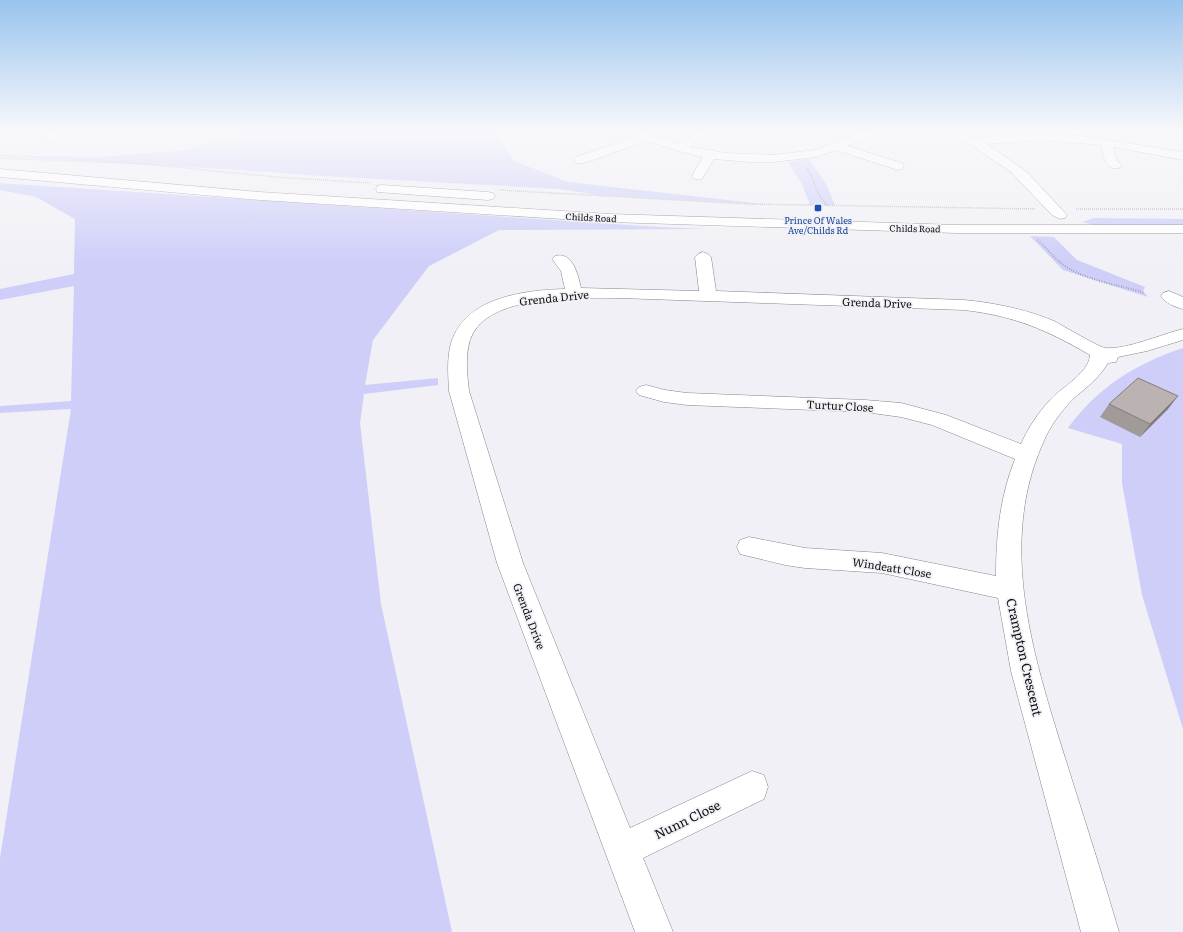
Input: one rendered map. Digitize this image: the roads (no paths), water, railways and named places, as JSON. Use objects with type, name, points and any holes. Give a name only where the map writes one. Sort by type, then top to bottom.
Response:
[{"type":"street","name":"Childs Road","points":[[26,175],[190,191],[618,218],[826,215]]},
{"type":"street","points":[[1020,175],[1080,229]]},
{"type":"street","points":[[372,188],[502,197]]},
{"type":"street","points":[[1037,190],[1062,213]]},
{"type":"street","points":[[667,206],[666,213],[674,217],[778,222],[826,215]]},
{"type":"street","name":"Childs Road","points":[[714,208],[826,215],[958,229],[1183,229]]},
{"type":"street","points":[[703,257],[708,296]]},
{"type":"street","points":[[560,259],[569,270],[574,294]]},
{"type":"street","name":"Grenda Drive","points":[[654,932],[510,563],[462,405],[458,377],[458,359],[462,340],[469,326],[481,315],[497,306],[513,301],[574,294],[619,293],[964,305],[1011,312],[1044,323],[1100,362]]},
{"type":"street","points":[[1100,362],[1131,356],[1141,348],[1183,334]]},
{"type":"street","name":"Crampton Crescent","points":[[1100,362],[1063,398],[1038,432],[1026,455],[1016,488],[1011,516],[1009,550],[1010,590],[1021,651],[1038,717],[1100,932]]},
{"type":"street","name":"Turtur Close","points":[[646,391],[664,396],[687,399],[865,406],[901,410],[939,420],[1026,455]]},
{"type":"street","name":"Windeatt Close","points":[[749,547],[792,556],[882,563],[1010,590]]},
{"type":"street","name":"Nunn Close","points":[[622,850],[752,787]]},
{"type":"place","name":"Prince Of Wales Ave/Childs Rd","points":[[818,208]]}]
